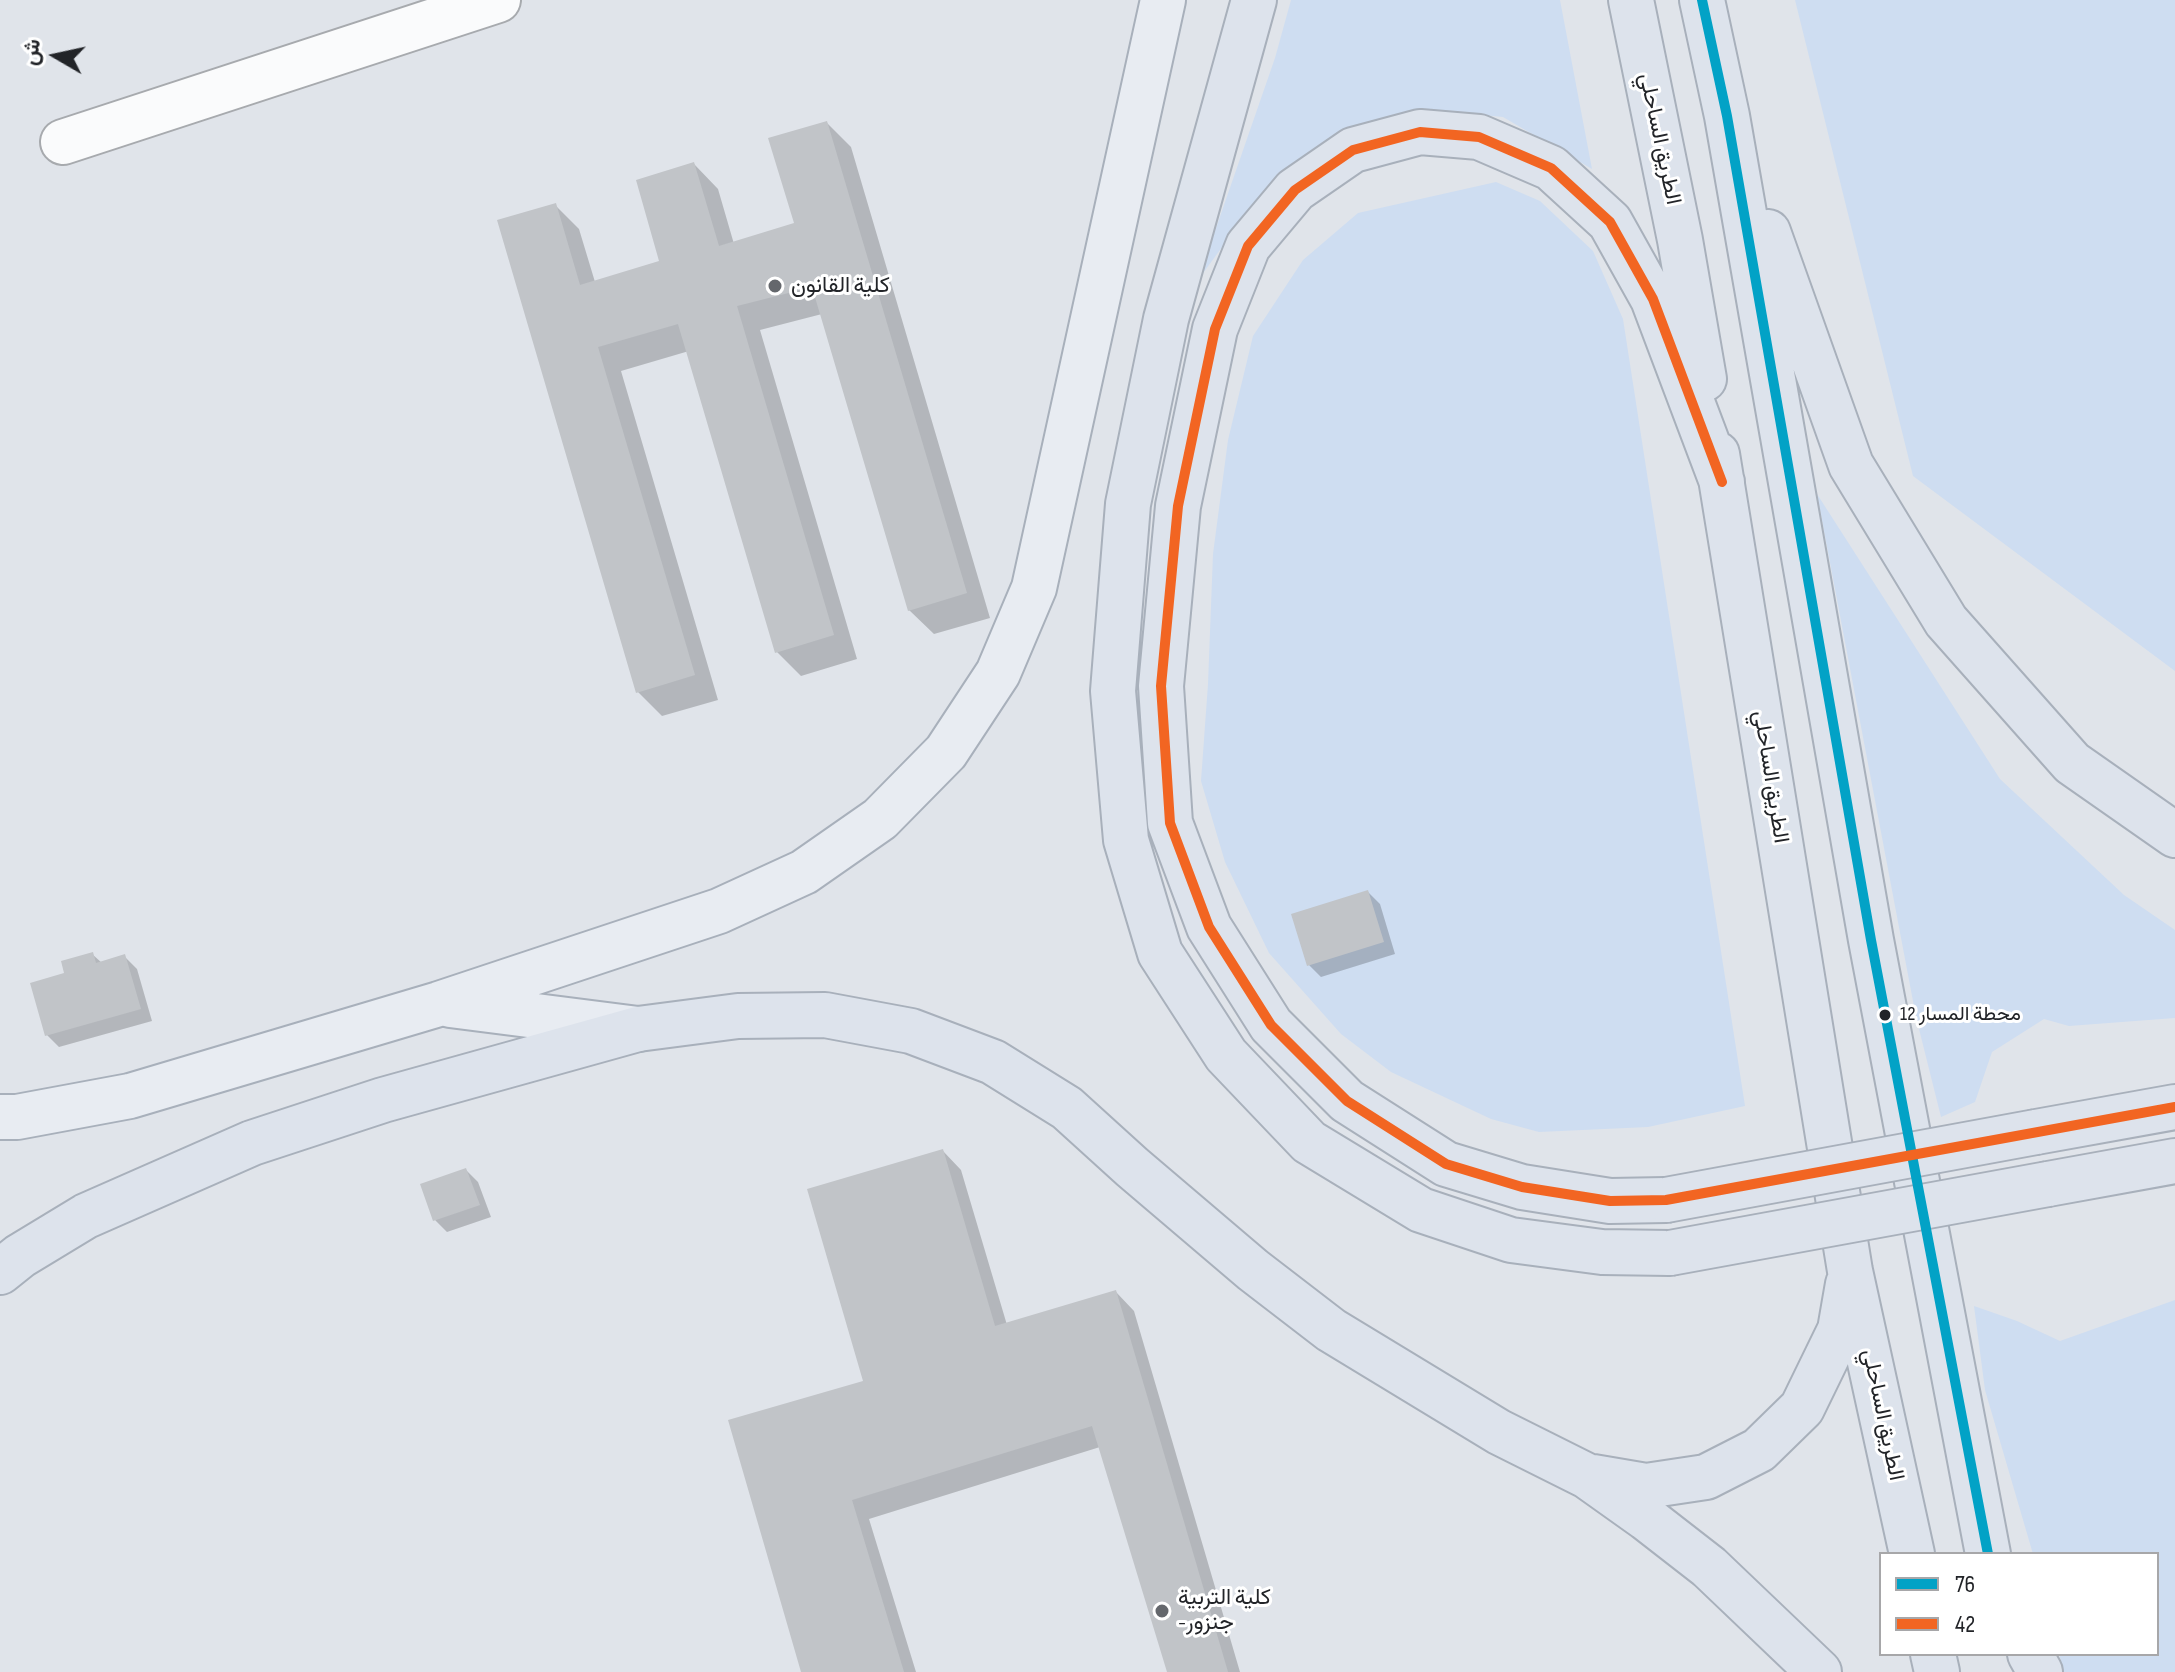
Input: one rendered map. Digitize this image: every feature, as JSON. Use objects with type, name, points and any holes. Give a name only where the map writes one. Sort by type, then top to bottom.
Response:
[{"type":"highway","points":[[1254,0],[1166,319],[1128,504],[1113,691],[1126,840],[1160,953],[1226,1055],[1309,1142],[1421,1210],[1511,1240],[1602,1252],[1670,1253],[2175,1161]]},
{"type":"highway","name":"الطريق الساحلي","points":[[1631,0],[1680,240],[1722,482],[1850,1271],[1912,1552]]},
{"type":"highway","points":[[1702,0],[1727,116],[1871,940],[1988,1552]]},
{"type":"highway","points":[[1727,116],[1851,465],[1946,621],[2072,763],[2175,835]]},
{"type":"highway","points":[[1722,482],[1653,299],[1610,222],[1551,168],[1479,137],[1420,132],[1353,150],[1295,190],[1248,246],[1215,329],[1178,506],[1161,686],[1170,823],[1209,927],[1271,1025],[1347,1101],[1446,1164],[1522,1187],[1610,1201],[1666,1200],[2175,1107]]},
{"type":"highway","points":[[0,1272],[20,1256],[86,1216],[252,1143],[383,1100],[638,1029],[738,1016],[825,1015],[911,1031],[993,1062],[1067,1108],[1229,1249],[1331,1330],[1499,1432],[1587,1476],[1709,1567],[1819,1672]]},
{"type":"highway","points":[[1587,1476],[1646,1486],[1706,1477],[1759,1450],[1802,1408],[1840,1330],[1850,1271]]},
{"type":"main road","points":[[0,1117],[74,1108],[130,1096],[439,1004],[719,911],[804,872],[880,819],[946,752],[998,673],[1034,588],[1163,0]]},
{"type":"main road","points":[[439,1004],[638,1029]]},
{"type":"lane","points":[[63,142],[498,0]]},
{"type":"shaded area","points":[[1291,0],[1560,0],[1592,169],[1503,117],[1430,110],[1364,125],[1318,148],[1258,198],[1198,280],[1275,58]]},
{"type":"shaded area","points":[[1795,0],[2175,0],[2175,671],[1913,476]]},
{"type":"shaded area","points":[[1496,182],[1540,201],[1593,251],[1623,319],[1745,1106],[1648,1127],[1539,1132],[1491,1119],[1391,1072],[1341,1034],[1269,953],[1225,862],[1201,781],[1213,554],[1228,440],[1253,336],[1303,260],[1358,213]]},
{"type":"shaded area","points":[[1817,494],[2000,779],[2124,895],[2175,930],[2175,1018],[2069,1026],[2044,1019],[1992,1052],[1975,1102],[1941,1117],[1916,1017]]},
{"type":"shaded area","points":[[2175,1300],[2175,1672],[2064,1672],[2060,1656],[2159,1656],[2159,1552],[2032,1552],[1985,1390],[1974,1306],[2060,1341]]},
{"type":"building","points":[[827,121],[967,593],[908,611],[812,287],[737,306],[834,635],[775,653],[678,324],[598,347],[695,675],[636,693],[497,220],[556,203],[580,285],[659,261],[636,180],[694,162],[719,246],[794,223],[768,138]]},
{"type":"building","points":[[1368,890],[1384,942],[1307,966],[1291,914]]},
{"type":"building","points":[[93,952],[96,963],[125,954],[141,1009],[45,1036],[30,983],[64,973],[61,961]]},
{"type":"building","points":[[943,1149],[995,1326],[1116,1290],[1228,1672],[1167,1672],[1092,1426],[852,1500],[904,1672],[801,1672],[728,1420],[863,1381],[807,1189]]},
{"type":"building","points":[[466,1168],[480,1205],[433,1221],[420,1184]]},
{"type":"transit line","name":"76","points":[[1702,0],[1727,116],[1871,940],[1988,1552]]},
{"type":"transit line","name":"42","points":[[1722,482],[1653,299],[1610,222],[1551,168],[1479,137],[1420,132],[1353,150],[1295,190],[1248,246],[1215,329],[1178,506],[1161,686],[1170,823],[1209,927],[1271,1025],[1347,1101],[1446,1164],[1522,1187],[1610,1201],[1666,1200],[2175,1107]]},
{"type":"place","name":"كلية القانون","points":[[775,286]]},
{"type":"place","name":"محطة المسار 12","points":[[1885,1015]]},
{"type":"place","name":"كلية التربية -جنزور","points":[[1162,1611]]}]
